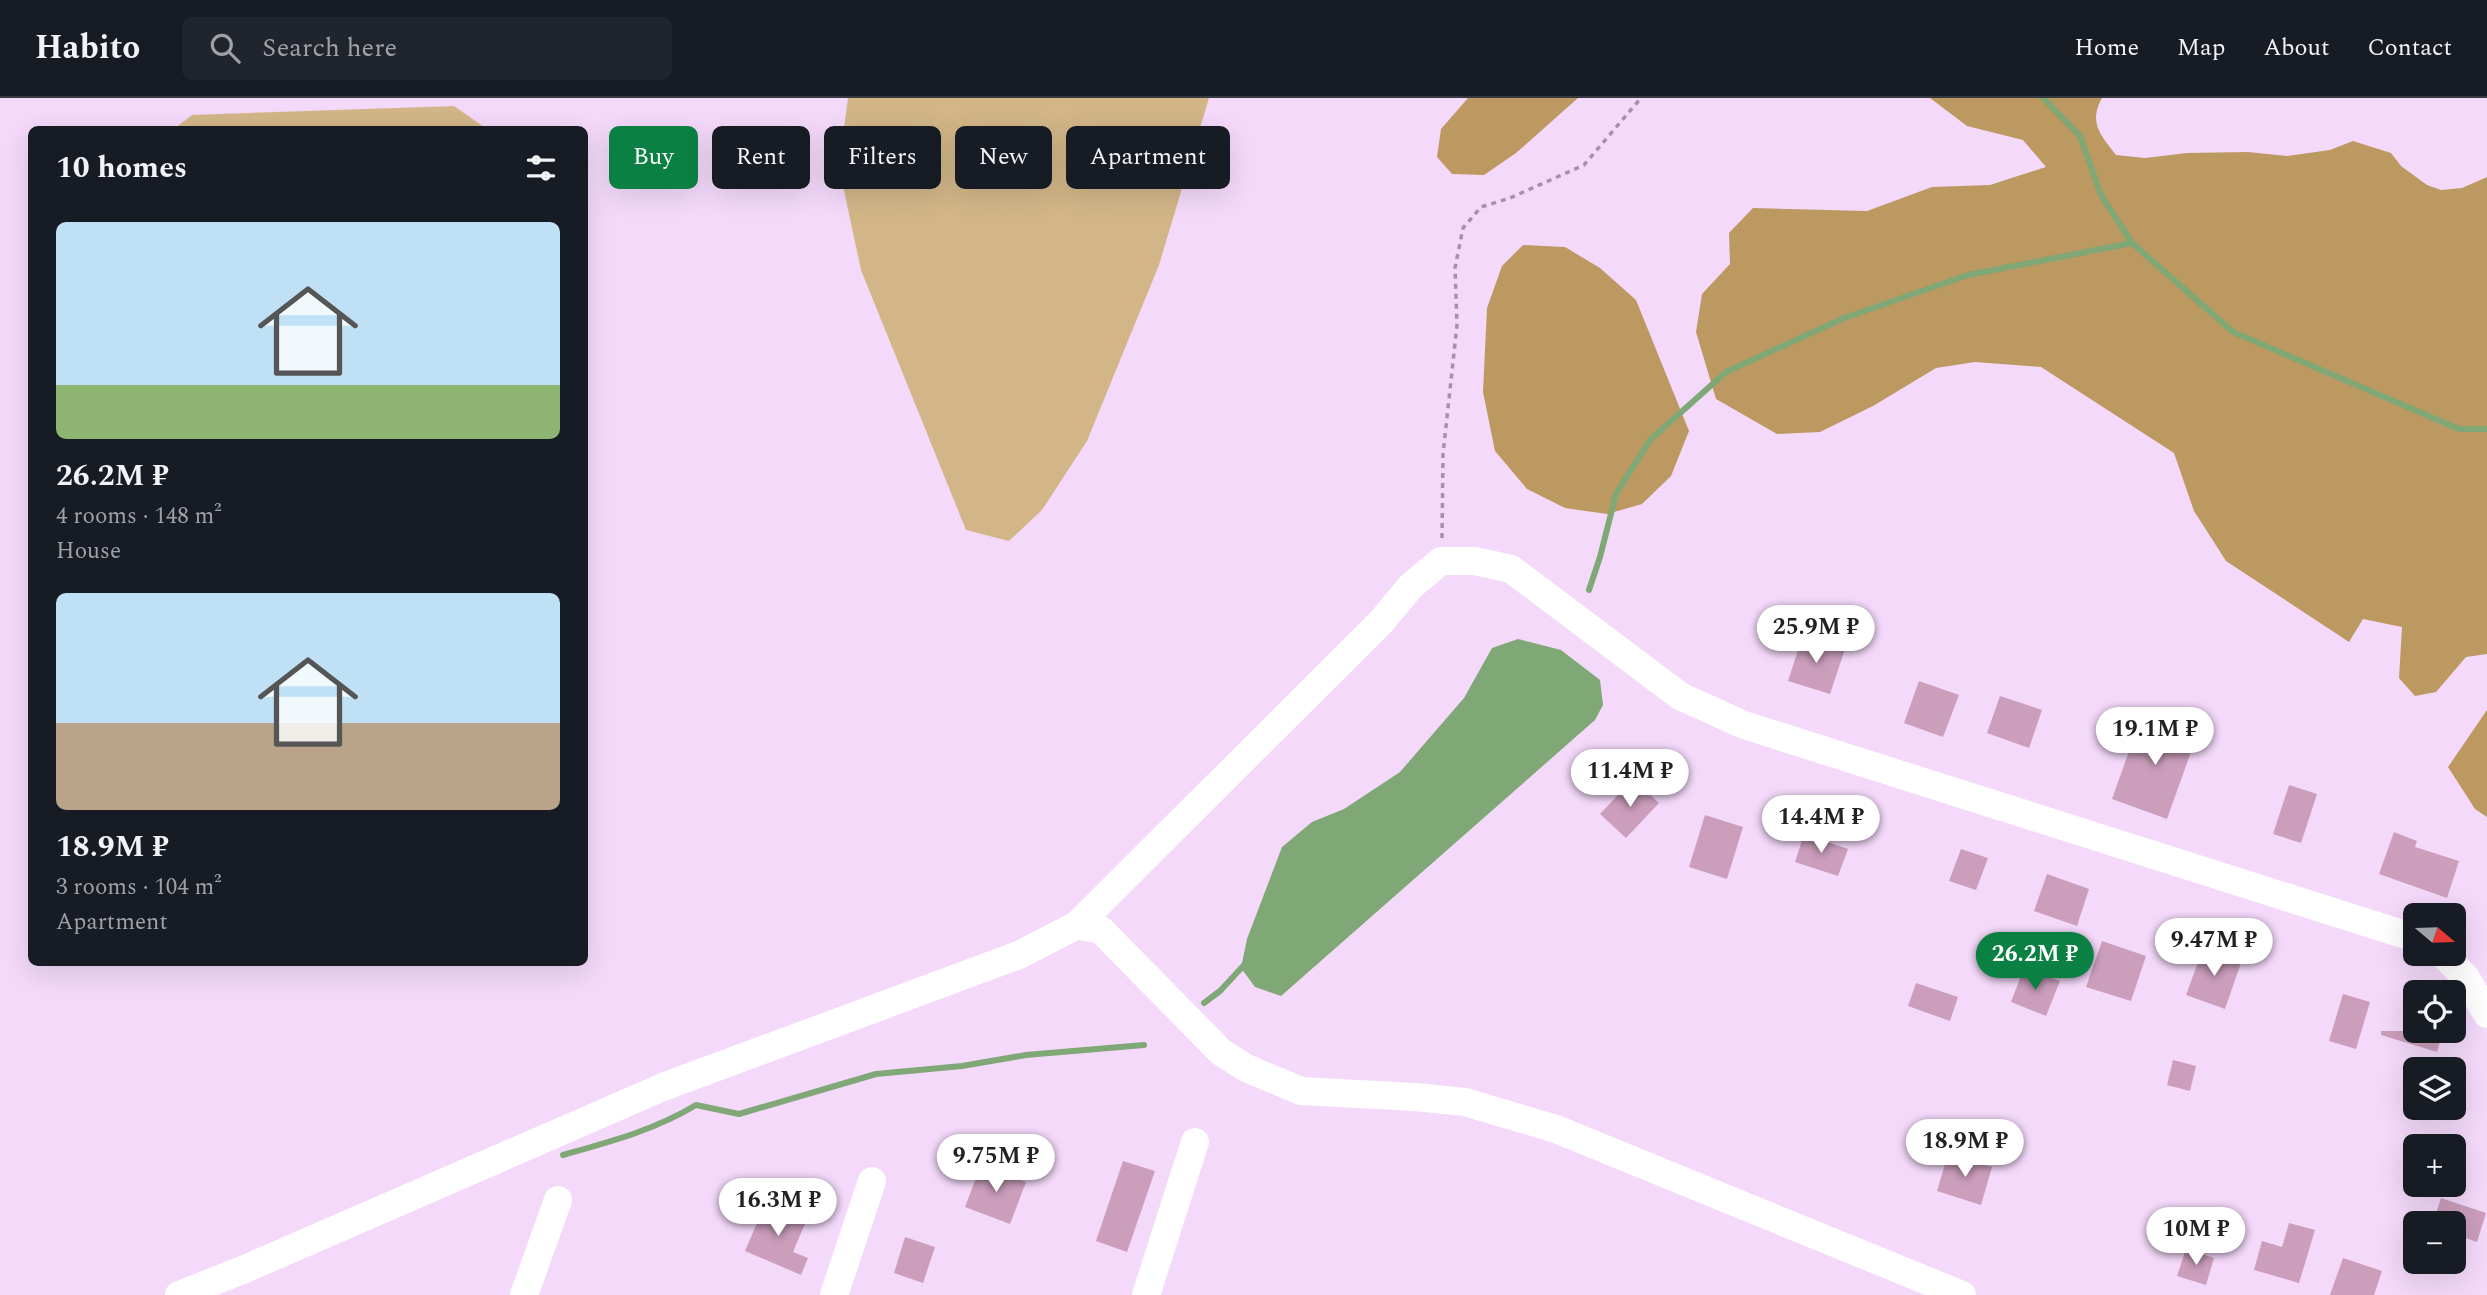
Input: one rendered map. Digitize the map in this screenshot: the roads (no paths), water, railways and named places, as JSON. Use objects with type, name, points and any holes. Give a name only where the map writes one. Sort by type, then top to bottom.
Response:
[{"type":"street","points":[[179,1295],[663,1087],[1018,955],[1077,925],[1381,622],[1411,586],[1441,561],[1475,561],[1511,569],[1680,696],[1744,724],[2403,933]]},
{"type":"street","points":[[1077,925],[1101,930],[1221,1052],[1246,1068],[1301,1091],[1465,1102],[1556,1129],[1962,1295]]},
{"type":"street","points":[[2455,966],[2466,978],[2487,1014]]},
{"type":"street","points":[[1146,1295],[1195,1142]]},
{"type":"street","points":[[834,1295],[872,1181]]},
{"type":"street","points":[[524,1295],[558,1200]]},
{"type":"waterway","points":[[2043,98],[2080,136],[2101,195],[2132,243],[2233,332],[2459,429],[2487,429]]},
{"type":"waterway","points":[[1589,590],[1616,494],[1650,440],[1726,372],[1844,318],[1968,275],[2132,243]]},
{"type":"waterway","points":[[1204,1003],[1220,991],[1245,964]]},
{"type":"waterway","points":[[563,1155],[648,1128],[696,1105],[739,1114],[876,1074],[962,1066],[1026,1055],[1144,1045]]}]
